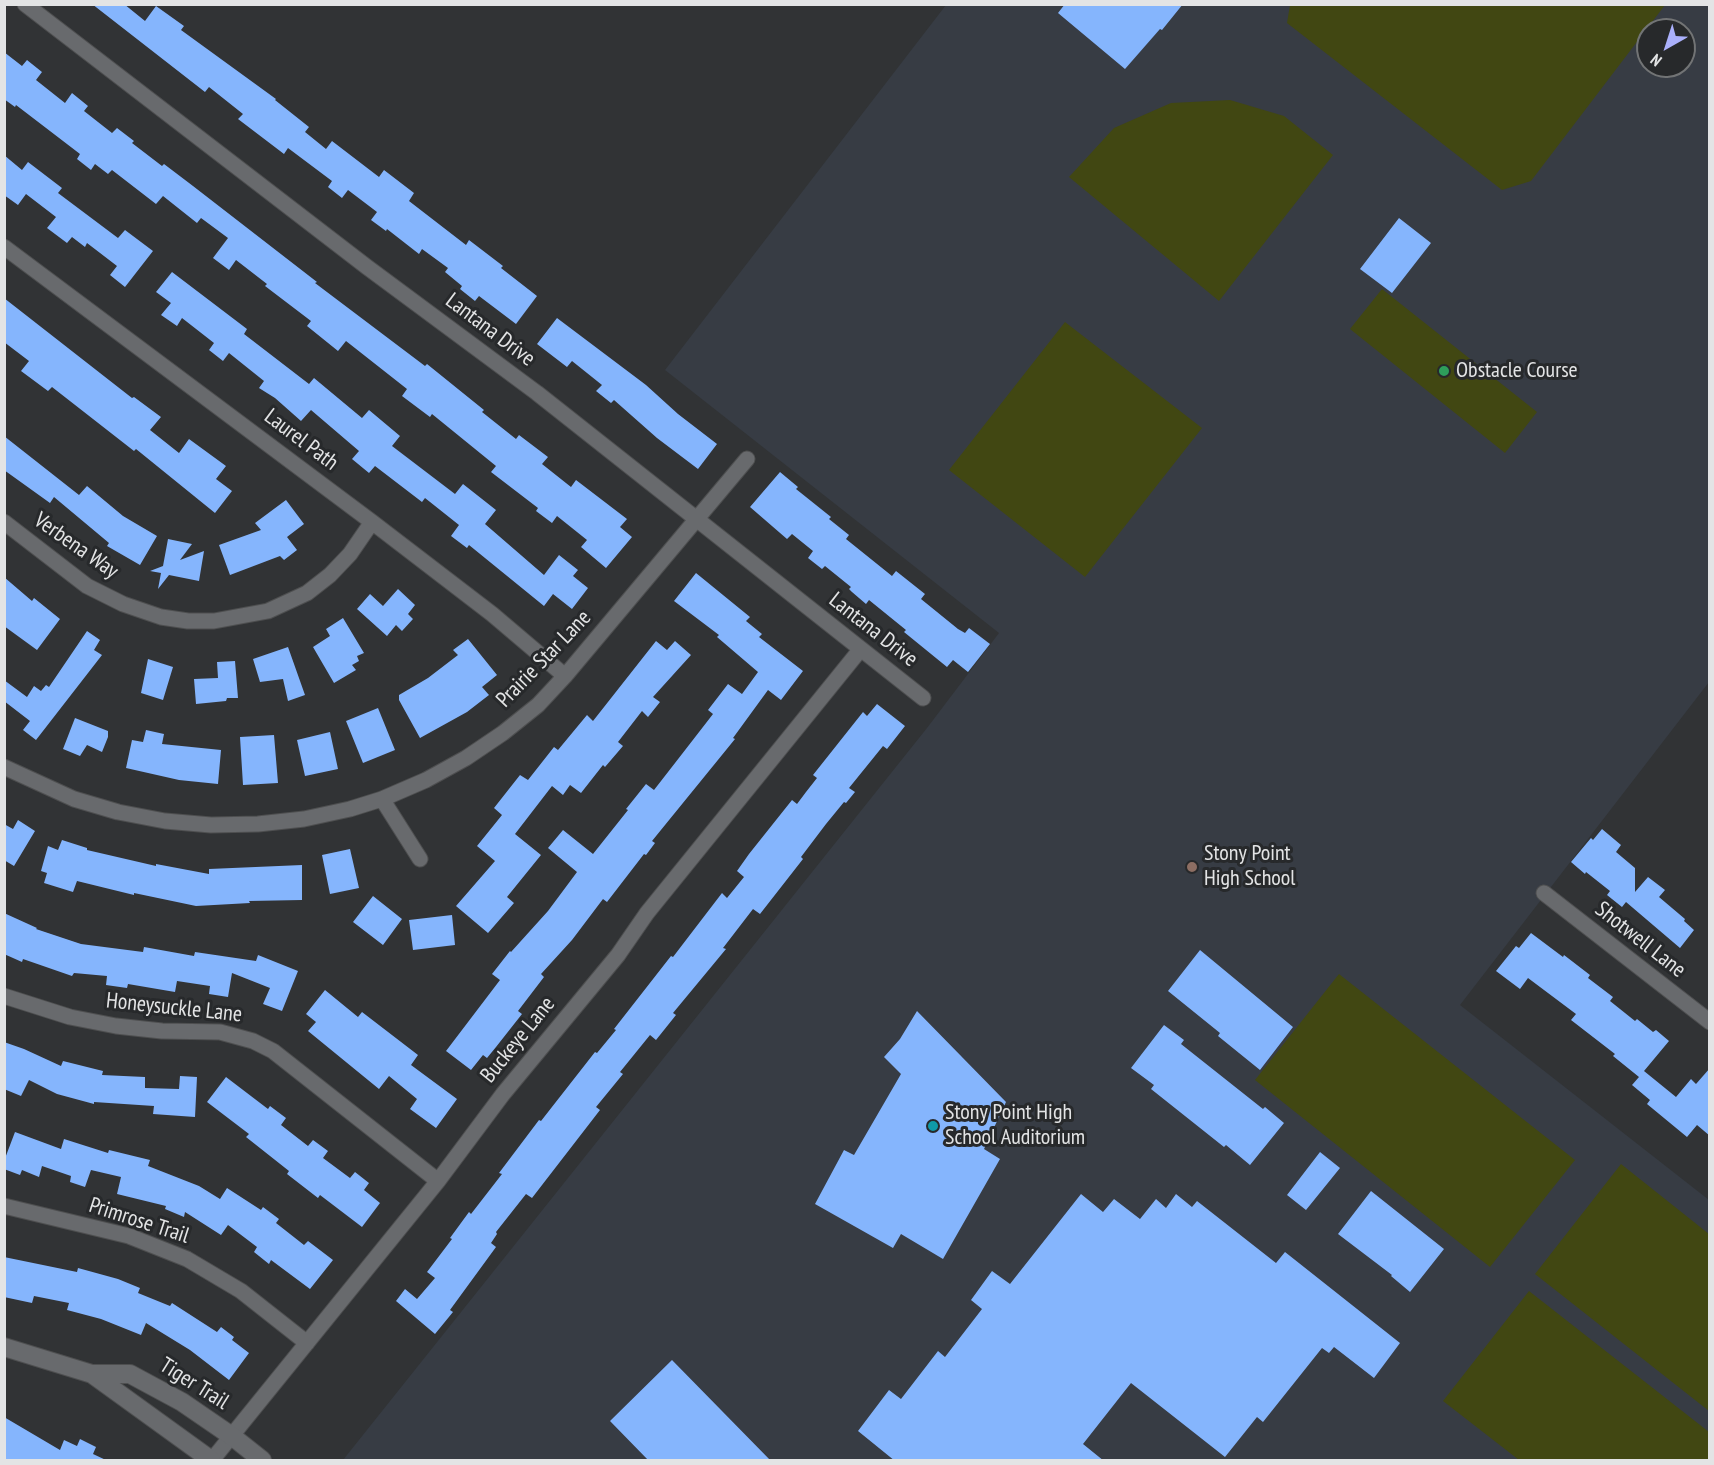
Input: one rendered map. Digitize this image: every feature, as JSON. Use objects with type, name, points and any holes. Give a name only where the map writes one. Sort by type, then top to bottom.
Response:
[{"type":"street","name":"Lantana Drive","points":[[25,4],[367,267],[537,393],[923,698]]},
{"type":"street","name":"Laurel Path","points":[[4,247],[372,522],[492,614],[565,676]]},
{"type":"street","name":"Prairie Star Lane","points":[[4,767],[74,799],[118,812],[176,822],[211,825],[258,824],[304,819],[382,799],[426,780],[466,758],[503,733],[538,705],[747,459]]},
{"type":"street","name":"Verbena Way","points":[[4,522],[87,586],[123,604],[161,617],[188,621],[214,621],[268,611],[307,593],[330,575],[343,561],[372,522]]},
{"type":"street","name":"Buckeye Lane","points":[[212,1461],[438,1181],[510,1085],[618,955],[647,913],[861,650]]},
{"type":"street","points":[[382,799],[420,859]]},
{"type":"street","name":"Shotwell Lane","points":[[1544,893],[1710,1022]]},
{"type":"street","name":"Honeysuckle Lane","points":[[4,996],[70,1017],[116,1026],[162,1031],[220,1032],[253,1041],[273,1051],[438,1181]]},
{"type":"street","name":"Primrose Trail","points":[[4,1206],[129,1236],[188,1259],[241,1291],[307,1342]]},
{"type":"street","name":"Tiger Trail","points":[[4,1347],[92,1374],[130,1374],[182,1402],[262,1461]]},
{"type":"street","name":"Tiger Trail","points":[[92,1374],[212,1461]]},
{"type":"shaded area","name":"Stony Point High School","points":[[946,5],[1709,5],[1709,682],[1460,1005],[1709,1200],[1709,1460],[343,1460],[927,728],[999,633],[665,370]]},
{"type":"green space","points":[[1290,4],[1665,5],[1655,18],[1636,18],[1636,43],[1531,181],[1502,190],[1287,23]]},
{"type":"green space","points":[[1230,100],[1284,116],[1333,155],[1219,301],[1069,177],[1114,128],[1171,103]]},
{"type":"green space","name":"Obstacle Course","points":[[1382,289],[1537,412],[1505,453],[1350,329]]},
{"type":"green space","points":[[1065,322],[1202,428],[1085,577],[949,470]]},
{"type":"green space","points":[[1339,974],[1575,1160],[1490,1267],[1255,1080]]},
{"type":"green space","points":[[1621,1164],[1709,1234],[1709,1411],[1535,1274]]},
{"type":"green space","points":[[1529,1291],[1709,1432],[1709,1460],[1519,1460],[1443,1401]]},
{"type":"building","points":[[92,4],[124,4],[145,21],[156,6],[184,26],[181,30],[276,99],[309,127],[305,132],[326,149],[332,141],[379,177],[384,170],[414,193],[409,201],[466,245],[469,240],[537,296],[516,324],[479,296],[475,301],[445,272],[448,268],[422,249],[419,254],[387,229],[386,231],[371,220],[377,212],[348,190],[342,198],[328,187],[332,181],[288,148],[284,154],[238,119],[243,114],[209,87],[205,92]]},
{"type":"building","points":[[1065,4],[1183,4],[1125,69],[1058,13]]},
{"type":"building","points":[[4,52],[22,66],[27,60],[42,72],[36,80],[65,103],[72,93],[88,106],[84,111],[112,133],[117,128],[134,141],[132,143],[193,186],[317,282],[315,283],[425,366],[427,364],[516,439],[519,435],[548,457],[542,464],[571,487],[576,480],[627,519],[620,527],[632,537],[606,568],[581,547],[587,540],[557,516],[552,523],[536,511],[538,508],[491,472],[496,466],[432,414],[430,417],[402,396],[407,389],[346,341],[338,351],[307,326],[311,321],[265,286],[267,284],[236,260],[229,270],[213,258],[228,238],[201,218],[197,223],[163,196],[156,204],[112,170],[108,174],[95,164],[91,170],[77,159],[80,154],[16,105],[15,107],[4,99]]},
{"type":"building","points":[[4,155],[22,170],[28,162],[62,188],[58,193],[118,238],[125,230],[153,251],[125,287],[110,275],[117,266],[87,243],[85,247],[72,237],[67,243],[47,228],[56,217],[26,194],[18,205],[4,195]]},
{"type":"building","points":[[1399,218],[1431,243],[1392,293],[1360,269]]},
{"type":"building","points":[[172,272],[247,329],[244,334],[309,384],[314,378],[362,418],[369,410],[400,436],[392,446],[455,494],[463,484],[496,510],[485,524],[544,575],[559,555],[578,570],[573,576],[588,588],[572,609],[553,594],[544,606],[469,545],[467,548],[451,536],[459,525],[425,498],[422,502],[375,466],[369,473],[352,459],[359,451],[311,410],[301,421],[275,398],[259,388],[264,381],[229,353],[223,361],[209,350],[214,343],[182,318],[177,326],[161,315],[171,303],[156,292]]},
{"type":"building","points":[[4,298],[132,398],[134,397],[161,417],[150,430],[179,453],[189,439],[226,466],[216,479],[232,491],[215,513],[136,449],[134,451],[52,387],[48,391],[21,371],[29,361],[4,342]]},
{"type":"building","points":[[557,318],[646,385],[678,414],[717,444],[698,469],[657,438],[614,400],[611,403],[596,391],[602,385],[572,361],[567,367],[537,344]]},
{"type":"building","points":[[4,436],[79,495],[87,486],[123,516],[157,536],[140,565],[107,546],[109,543],[54,497],[50,503],[4,470]]},
{"type":"building","points":[[780,472],[849,535],[846,539],[892,576],[896,571],[925,594],[921,599],[958,629],[965,633],[969,628],[990,644],[968,672],[953,660],[947,667],[869,600],[866,604],[849,589],[851,587],[825,566],[822,569],[808,558],[813,551],[792,534],[787,539],[750,507]]},
{"type":"building","points":[[286,500],[304,524],[287,537],[297,550],[284,560],[280,556],[230,575],[219,545],[261,530],[255,523]]},
{"type":"building","points":[[168,539],[192,544],[180,560],[204,551],[199,581],[169,575],[158,589],[161,573],[150,571],[163,566]]},
{"type":"building","points":[[696,573],[750,617],[746,621],[762,634],[759,637],[803,671],[781,700],[768,690],[733,738],[735,739],[652,841],[655,843],[646,855],[644,854],[607,902],[603,899],[572,940],[541,974],[544,977],[518,1011],[522,1014],[487,1058],[483,1055],[471,1070],[446,1051],[500,980],[492,974],[510,951],[548,911],[577,872],[548,848],[563,830],[593,854],[646,784],[654,790],[713,714],[708,710],[728,684],[742,694],[758,672],[717,637],[719,635],[674,601]]},
{"type":"building","points":[[4,577],[32,601],[34,598],[60,619],[37,650],[4,626]]},
{"type":"building","points":[[398,589],[415,605],[408,614],[413,619],[402,631],[396,625],[387,636],[357,609],[370,594],[383,606]]},
{"type":"building","points":[[343,618],[364,653],[357,656],[359,661],[352,665],[356,670],[334,683],[313,647],[330,636],[326,629]]},
{"type":"building","points":[[87,631],[100,640],[94,650],[102,655],[36,740],[23,730],[30,721],[4,701],[4,680],[27,697],[34,686],[41,691],[46,685],[49,687]]},
{"type":"building","points":[[468,639],[497,675],[482,687],[489,695],[467,712],[420,738],[399,700],[399,695],[428,678],[458,655],[453,650]]},
{"type":"building","points":[[656,641],[667,650],[675,641],[691,655],[653,697],[660,702],[648,717],[642,711],[618,742],[623,746],[605,767],[603,765],[581,793],[570,785],[563,795],[552,786],[515,834],[541,855],[507,897],[514,903],[488,933],[456,906],[495,861],[477,846],[502,815],[494,808],[520,775],[528,780],[554,747],[558,750],[587,715],[593,721]]},
{"type":"building","points":[[288,647],[305,695],[288,701],[283,679],[260,682],[253,659]]},
{"type":"building","points":[[148,659],[173,667],[163,700],[141,693]]},
{"type":"building","points":[[235,661],[238,698],[196,704],[194,679],[218,678],[217,662]]},
{"type":"building","points":[[877,704],[905,726],[887,749],[883,746],[849,788],[855,792],[826,824],[801,857],[803,859],[760,914],[753,909],[723,948],[726,949],[673,1013],[676,1015],[656,1040],[650,1035],[620,1072],[623,1074],[596,1107],[600,1110],[532,1198],[526,1194],[496,1232],[491,1243],[496,1247],[450,1310],[453,1312],[435,1334],[396,1301],[405,1289],[417,1299],[435,1278],[427,1272],[469,1212],[471,1214],[502,1174],[499,1173],[539,1120],[541,1121],[595,1052],[597,1053],[616,1030],[614,1029],[722,893],[727,898],[744,877],[737,871],[749,854],[792,800],[797,804],[817,778],[813,775],[863,712],[867,716]]},
{"type":"building","points":[[378,708],[395,750],[363,763],[346,721]]},
{"type":"building","points":[[75,718],[108,731],[102,752],[87,745],[80,756],[63,749]]},
{"type":"building","points":[[146,730],[164,734],[162,744],[221,750],[218,784],[179,780],[126,768],[132,740],[143,742]]},
{"type":"building","points":[[330,732],[338,769],[305,776],[297,740]]},
{"type":"building","points":[[274,735],[278,783],[243,785],[240,737]]},
{"type":"building","points":[[18,820],[35,831],[14,866],[4,860],[4,824],[13,829]]},
{"type":"building","points":[[1602,829],[1621,845],[1616,852],[1635,868],[1635,892],[1648,877],[1665,890],[1659,897],[1685,919],[1684,921],[1694,930],[1680,948],[1626,902],[1622,907],[1607,895],[1610,891],[1571,862],[1591,838],[1593,840]]},
{"type":"building","points":[[62,840],[87,848],[87,850],[156,866],[156,864],[209,874],[209,869],[302,865],[302,900],[249,901],[250,903],[196,906],[134,893],[134,895],[77,881],[73,892],[44,883],[47,873],[41,871],[48,846],[58,850]]},
{"type":"building","points":[[350,849],[359,888],[330,894],[322,855]]},
{"type":"building","points":[[373,896],[402,919],[383,945],[353,922]]},
{"type":"building","points":[[4,913],[36,929],[81,944],[143,952],[144,947],[194,956],[195,952],[256,961],[258,955],[298,971],[282,1011],[263,1004],[270,988],[232,973],[228,997],[209,994],[210,986],[177,981],[175,992],[128,984],[127,988],[106,985],[107,976],[74,973],[72,976],[23,959],[22,962],[4,954]]},
{"type":"building","points":[[452,915],[455,945],[413,950],[409,920]]},
{"type":"building","points":[[1531,933],[1590,975],[1588,978],[1613,997],[1610,1001],[1635,1021],[1637,1019],[1653,1032],[1656,1030],[1669,1041],[1644,1071],[1676,1097],[1691,1079],[1696,1084],[1710,1068],[1710,1136],[1697,1125],[1687,1137],[1647,1104],[1650,1100],[1632,1085],[1639,1077],[1613,1056],[1615,1054],[1571,1020],[1576,1014],[1528,978],[1520,989],[1496,971],[1516,946],[1519,948]]},
{"type":"building","points":[[1200,950],[1293,1027],[1260,1070],[1218,1036],[1220,1033],[1168,991]]},
{"type":"building","points":[[325,990],[358,1017],[362,1012],[418,1055],[411,1065],[457,1099],[436,1128],[410,1109],[417,1099],[389,1076],[379,1089],[308,1031],[316,1022],[306,1014]]},
{"type":"building","name":"Stony Point High School Auditorium","points":[[917,1011],[1006,1102],[984,1149],[1000,1159],[943,1259],[901,1234],[893,1248],[815,1204],[844,1150],[854,1155],[901,1074],[884,1057],[900,1039]]},
{"type":"building","points":[[1164,1025],[1184,1040],[1181,1044],[1284,1123],[1250,1165],[1151,1089],[1154,1085],[1131,1068]]},
{"type":"building","points":[[4,1042],[61,1066],[63,1061],[103,1071],[102,1075],[145,1077],[145,1088],[179,1089],[180,1076],[197,1077],[195,1117],[153,1114],[154,1106],[94,1102],[94,1104],[57,1094],[29,1080],[21,1096],[4,1089]]},
{"type":"building","points":[[226,1077],[268,1109],[270,1106],[286,1118],[281,1125],[308,1146],[313,1140],[328,1151],[323,1158],[350,1178],[355,1172],[369,1183],[364,1190],[380,1203],[362,1227],[320,1195],[318,1198],[287,1174],[289,1171],[246,1137],[249,1134],[207,1102]]},
{"type":"building","points":[[15,1132],[61,1149],[64,1139],[108,1153],[109,1150],[150,1160],[148,1166],[199,1186],[220,1199],[227,1188],[261,1210],[263,1207],[279,1219],[276,1223],[304,1245],[308,1241],[333,1260],[310,1289],[271,1260],[269,1264],[254,1252],[257,1247],[228,1225],[221,1235],[185,1212],[184,1217],[165,1209],[166,1206],[117,1194],[121,1177],[91,1170],[85,1187],[70,1182],[71,1176],[42,1166],[39,1177],[22,1170],[20,1175],[4,1169],[4,1161]]},
{"type":"building","points":[[1320,1152],[1340,1168],[1306,1210],[1287,1195]]},
{"type":"building","points":[[1371,1191],[1444,1249],[1410,1292],[1392,1275],[1338,1234]]},
{"type":"building","points":[[1081,1194],[1103,1212],[1114,1199],[1140,1219],[1156,1199],[1166,1208],[1176,1194],[1192,1207],[1197,1201],[1276,1263],[1285,1252],[1400,1343],[1374,1378],[1334,1347],[1329,1353],[1322,1348],[1263,1422],[1257,1417],[1225,1457],[1131,1383],[1083,1444],[1104,1461],[895,1461],[858,1431],[889,1390],[901,1399],[938,1351],[945,1357],[982,1309],[971,1300],[992,1271],[1010,1284]]},
{"type":"building","points":[[4,1257],[77,1272],[78,1268],[118,1279],[140,1288],[138,1293],[170,1306],[172,1303],[217,1332],[221,1327],[234,1337],[232,1340],[249,1353],[229,1380],[190,1350],[146,1323],[141,1335],[101,1319],[67,1310],[69,1303],[34,1296],[32,1303],[4,1297]]},
{"type":"building","points":[[672,1360],[771,1461],[649,1461],[610,1421]]},
{"type":"building","points":[[4,1417],[60,1450],[64,1440],[77,1446],[80,1439],[96,1447],[93,1454],[108,1461],[4,1461]]},
{"type":"place","name":"Obstacle Course","points":[[1444,371]]},
{"type":"place","name":"Stony Point High School","points":[[1192,867]]},
{"type":"place","name":"Stony Point High School Auditorium","points":[[933,1126]]}]
